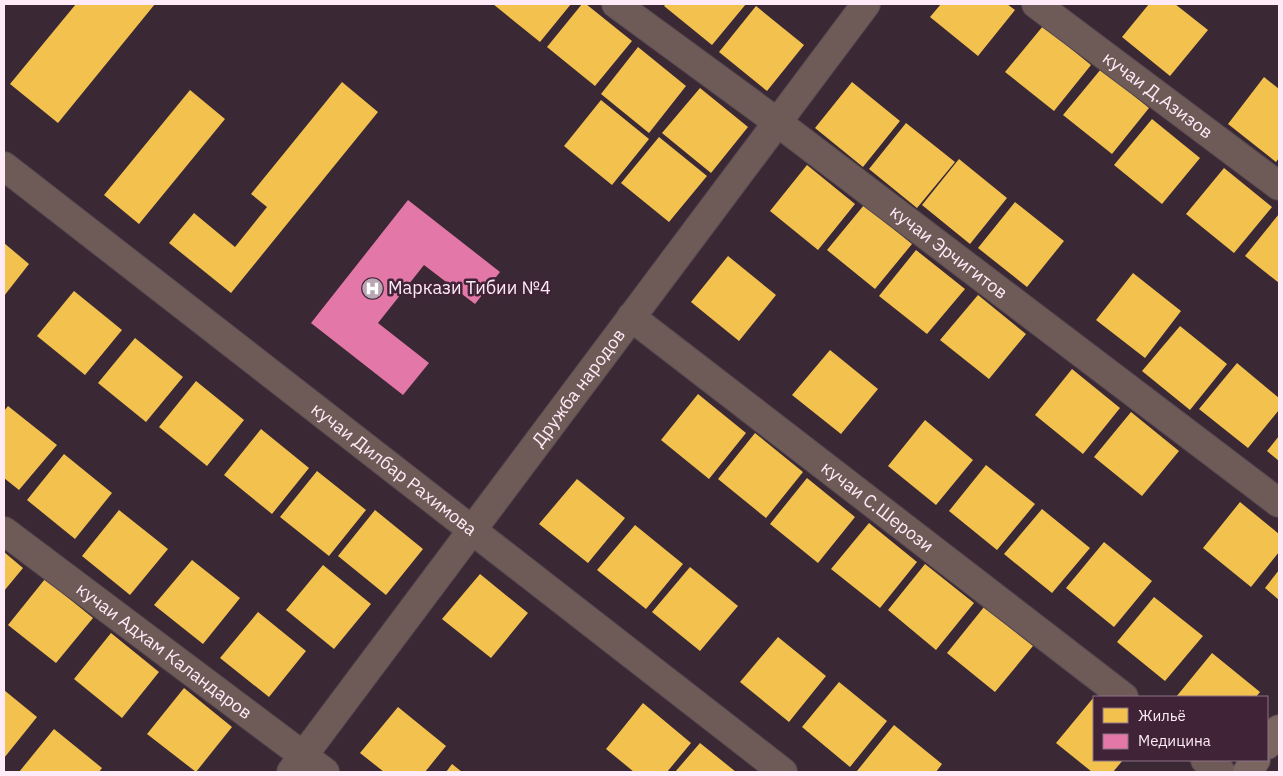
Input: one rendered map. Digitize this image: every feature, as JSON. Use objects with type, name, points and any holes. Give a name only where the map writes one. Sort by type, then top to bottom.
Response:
[{"type":"main road","points":[[1268,745],[1279,729]]},
{"type":"main road","points":[[1247,772],[1255,761]]},
{"type":"street","name":"кучаи Эрчигитов","points":[[616,4],[777,122],[1279,502]]},
{"type":"street","name":"Дружба народов","points":[[297,764],[866,4]]},
{"type":"street","name":"кучаи Д.Азизов","points":[[1036,4],[1279,186]]},
{"type":"street","name":"кучаи Дилбар Рахимова","points":[[4,166],[783,772]]},
{"type":"street","name":"кучаи С.Шерози","points":[[631,317],[1123,696]]},
{"type":"street","name":"кучаи Адхам Каландаров","points":[[4,531],[297,764],[325,772]]},
{"type":"street","points":[[1206,761],[1221,772]]},
{"type":"building: Жильё","points":[[76,4],[155,4],[58,123],[10,84]]},
{"type":"building: Жильё","points":[[493,4],[571,4],[540,42]]},
{"type":"building: Жильё","points":[[582,4],[586,4],[632,41],[595,86],[547,47]]},
{"type":"building: Жильё","points":[[666,4],[746,4],[712,45],[664,6]]},
{"type":"building: Жильё","points":[[941,4],[1007,4],[1015,10],[978,56],[930,17]]},
{"type":"building: Жильё","points":[[1149,4],[1175,4],[1208,30],[1170,76],[1122,37]]},
{"type":"building: Жильё","points":[[756,6],[804,45],[767,91],[719,52]]},
{"type":"building: Жильё","points":[[1043,26],[1091,65],[1054,111],[1005,72]]},
{"type":"building: Жильё","points":[[638,47],[686,86],[649,133],[601,94]]},
{"type":"building: Жильё","points":[[1101,69],[1149,108],[1112,154],[1063,115]]},
{"type":"building: Жильё","points":[[1264,77],[1279,89],[1279,158],[1276,162],[1228,124]]},
{"type":"building: Жильё","points":[[342,82],[378,112],[231,293],[169,243],[194,213],[235,247],[267,207],[251,194]]},
{"type":"building: Жильё","points":[[852,82],[900,121],[863,167],[815,128]]},
{"type":"building: Жильё","points":[[700,88],[748,127],[711,173],[662,133]]},
{"type":"building: Жильё","points":[[190,90],[225,119],[139,224],[104,195]]},
{"type":"building: Жильё","points":[[601,100],[649,139],[612,185],[564,146]]},
{"type":"building: Жильё","points":[[1152,119],[1200,158],[1162,204],[1114,165]]},
{"type":"building: Жильё","points":[[906,123],[955,162],[917,208],[869,169]]},
{"type":"building: Жильё","points":[[659,137],[707,176],[669,222],[621,183]]},
{"type":"building: Жильё","points":[[959,159],[1007,198],[970,244],[922,205]]},
{"type":"building: Жильё","points":[[807,165],[855,204],[818,250],[770,211]]},
{"type":"building: Жильё","points":[[1224,168],[1272,207],[1234,253],[1186,214]]},
{"type":"building: Жильё","points":[[1015,202],[1064,241],[1027,287],[978,248]]},
{"type":"building: Жильё","points":[[864,205],[912,244],[875,289],[827,250]]},
{"type":"building: Жильё","points":[[1279,214],[1279,283],[1245,256]]},
{"type":"building: Жильё","points":[[4,243],[29,264],[4,296]]},
{"type":"building: Жильё","points":[[916,250],[965,289],[927,334],[879,296]]},
{"type":"building: Жильё","points":[[728,256],[776,295],[739,341],[691,302]]},
{"type":"building: Жильё","points":[[1133,273],[1181,311],[1145,358],[1096,320]]},
{"type":"building: Жильё","points":[[74,291],[122,330],[85,375],[37,336]]},
{"type":"building: Жильё","points":[[978,295],[1026,334],[989,379],[940,340]]},
{"type":"building: Жильё","points":[[1180,326],[1227,364],[1190,410],[1142,371]]},
{"type":"building: Жильё","points":[[135,338],[183,377],[146,422],[98,383]]},
{"type":"building: Жильё","points":[[830,350],[878,389],[841,434],[792,395]]},
{"type":"building: Жильё","points":[[1237,363],[1279,398],[1279,410],[1248,448],[1199,409]]},
{"type":"building: Жильё","points":[[1072,369],[1120,408],[1083,454],[1035,415]]},
{"type":"building: Жильё","points":[[196,381],[244,420],[207,466],[159,427]]},
{"type":"building: Жильё","points":[[698,394],[746,433],[709,479],[661,440]]},
{"type":"building: Жильё","points":[[8,406],[57,445],[19,490],[4,478],[4,411]]},
{"type":"building: Жильё","points":[[1131,412],[1179,451],[1142,496],[1094,457]]},
{"type":"building: Жильё","points":[[925,420],[973,460],[936,505],[888,466]]},
{"type":"building: Жильё","points":[[261,429],[309,468],[272,514],[224,475]]},
{"type":"building: Жильё","points":[[755,433],[803,472],[766,518],[718,479]]},
{"type":"building: Жильё","points":[[1279,436],[1279,461],[1267,451]]},
{"type":"building: Жильё","points":[[64,454],[112,493],[75,539],[27,500]]},
{"type":"building: Жильё","points":[[986,465],[1035,504],[997,550],[949,511]]},
{"type":"building: Жильё","points":[[317,471],[366,510],[329,556],[280,517]]},
{"type":"building: Жильё","points":[[807,478],[855,517],[818,563],[770,524]]},
{"type":"building: Жильё","points":[[577,479],[625,518],[588,563],[539,524]]},
{"type":"building: Жильё","points":[[1240,502],[1279,534],[1279,552],[1251,587],[1203,548]]},
{"type":"building: Жильё","points":[[1042,509],[1090,548],[1052,593],[1004,554]]},
{"type":"building: Жильё","points":[[119,510],[168,549],[130,595],[82,556]]},
{"type":"building: Жильё","points":[[375,510],[423,549],[386,595],[338,556]]},
{"type":"building: Жильё","points":[[869,523],[917,562],[880,608],[831,569]]},
{"type":"building: Жильё","points":[[635,525],[683,564],[646,609],[597,570]]},
{"type":"building: Жильё","points":[[1104,542],[1152,581],[1114,627],[1066,588]]},
{"type":"building: Жильё","points":[[4,552],[23,568],[4,591]]},
{"type":"building: Жильё","points":[[192,560],[240,598],[203,644],[154,605]]},
{"type":"building: Жильё","points":[[925,564],[974,603],[936,650],[888,610]]},
{"type":"building: Жильё","points":[[323,565],[371,604],[334,649],[286,610]]},
{"type":"building: Жильё","points":[[690,567],[738,606],[700,651],[652,612]]},
{"type":"building: Жильё","points":[[1279,570],[1279,600],[1265,588]]},
{"type":"building: Жильё","points":[[480,574],[528,613],[491,658],[442,619]]},
{"type":"building: Жильё","points":[[45,579],[93,618],[56,663],[8,625]]},
{"type":"building: Жильё","points":[[1154,597],[1203,636],[1165,681],[1117,642]]},
{"type":"building: Жильё","points":[[984,607],[1033,646],[995,692],[947,653]]},
{"type":"building: Жильё","points":[[258,612],[306,651],[269,697],[220,658]]},
{"type":"building: Жильё","points":[[111,633],[159,672],[122,718],[74,679]]},
{"type":"building: Жильё","points":[[778,637],[826,676],[789,722],[740,682]]},
{"type":"building: Жильё","points":[[1212,653],[1260,692],[1257,696],[1177,696]]},
{"type":"building: Жильё","points":[[839,682],[887,721],[850,767],[802,727]]},
{"type":"building: Жильё","points":[[184,688],[232,727],[196,772],[147,734]]},
{"type":"building: Жильё","points":[[4,690],[37,717],[4,758]]},
{"type":"building: Жильё","points":[[1093,698],[1093,761],[1122,761],[1113,772],[1092,772],[1056,743]]},
{"type":"building: Жильё","points":[[643,703],[691,743],[667,772],[634,772],[606,749]]},
{"type":"building: Жильё","points":[[398,707],[446,746],[425,772],[384,772],[360,753]]},
{"type":"building: Жильё","points":[[894,725],[942,764],[936,772],[857,771]]},
{"type":"building: Жильё","points":[[54,729],[102,768],[99,772],[19,772]]},
{"type":"building: Жильё","points":[[700,743],[736,772],[675,772]]},
{"type":"building: Жильё","points":[[452,764],[462,772],[446,772]]},
{"type":"building: Медицина","name":"Маркази Тибии №4","points":[[408,200],[500,272],[475,304],[424,265],[378,323],[429,363],[403,395],[311,323]]},
{"type":"place","name":"Маркази Тибии №4","points":[[372,288]]}]
